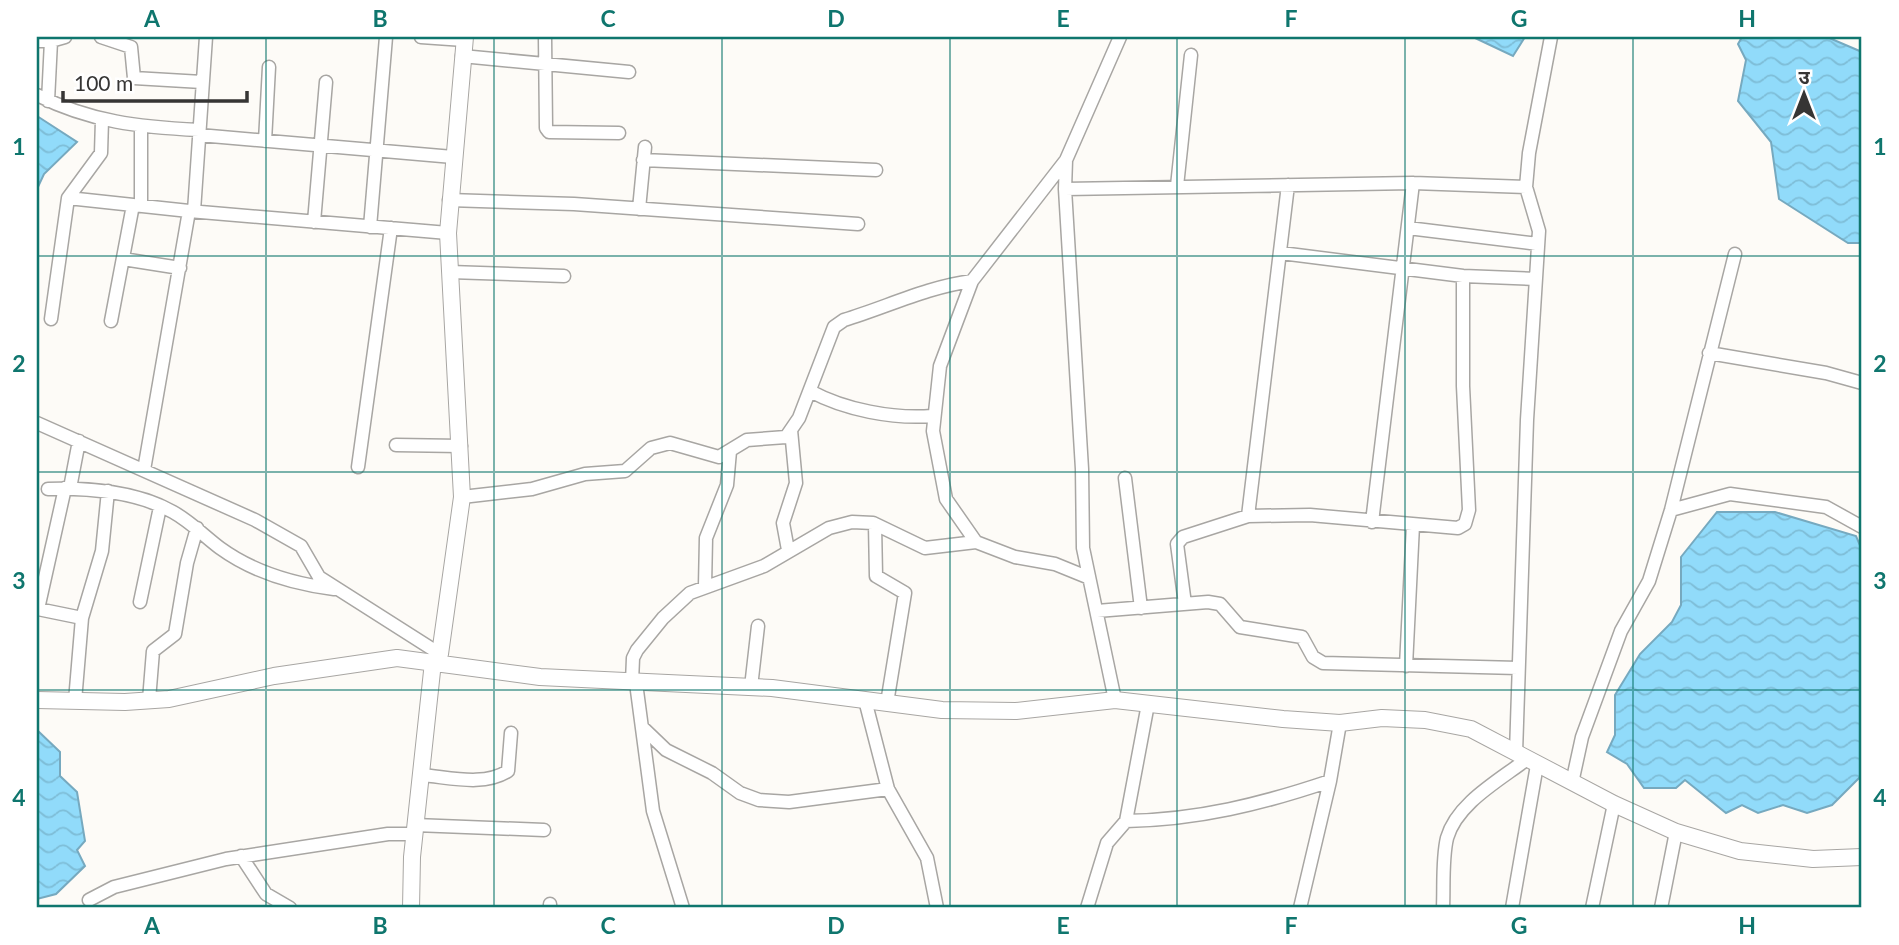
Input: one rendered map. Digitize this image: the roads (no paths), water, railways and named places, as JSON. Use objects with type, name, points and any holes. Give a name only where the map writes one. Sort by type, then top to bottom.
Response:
[{"type":"street","points":[[37,41],[65,37]]},
{"type":"street","points":[[101,37],[131,47],[134,78],[202,82]]},
{"type":"street","points":[[144,470],[192,211],[206,37]]},
{"type":"street","points":[[370,227],[386,37]]},
{"type":"street","points":[[421,37],[464,44],[544,64],[629,72]]},
{"type":"street","points":[[545,37],[546,128],[549,132],[619,133]]},
{"type":"street","points":[[976,542],[946,499],[932,415],[940,366],[972,281],[1066,160],[1120,37]]},
{"type":"street","points":[[1512,908],[1527,759],[1518,668],[1538,244],[1534,209],[1526,187],[1529,153],[1551,37]]},
{"type":"street","points":[[51,41],[43,98],[102,120],[265,141],[453,157]]},
{"type":"street","points":[[411,908],[421,775],[436,658],[462,497],[448,233],[464,44]]},
{"type":"street","points":[[1177,186],[1191,55]]},
{"type":"street","points":[[265,141],[269,68]]},
{"type":"street","points":[[314,222],[326,82]]},
{"type":"street","points":[[51,319],[68,198],[101,153],[102,120]]},
{"type":"street","points":[[111,321],[137,206],[141,127]]},
{"type":"street","points":[[639,209],[644,153],[876,170]]},
{"type":"street","points":[[1066,160],[1065,189],[1082,469],[1083,548],[1115,700]]},
{"type":"street","points":[[1065,189],[1413,183],[1526,187]]},
{"type":"street","points":[[1372,523],[1413,183]]},
{"type":"street","points":[[1248,516],[1288,185]]},
{"type":"street","points":[[68,198],[448,233]]},
{"type":"street","points":[[449,200],[639,209],[858,224]]},
{"type":"street","points":[[1408,228],[1538,244]]},
{"type":"street","points":[[358,467],[391,229]]},
{"type":"street","points":[[1281,253],[1463,276],[1536,279]]},
{"type":"street","points":[[1572,783],[1582,737],[1621,631],[1649,581],[1671,510],[1735,254]]},
{"type":"street","points":[[123,259],[180,268]]},
{"type":"street","points":[[450,272],[564,276]]},
{"type":"street","points":[[1185,604],[1177,544],[1183,537],[1248,516],[1310,515],[1372,523],[1458,528],[1467,519],[1463,276]]},
{"type":"street","points":[[462,497],[532,489],[585,474],[625,471],[651,448],[670,443],[719,457],[747,440],[786,437],[810,391],[834,327],[844,320],[947,284],[972,281]]},
{"type":"street","points":[[1709,353],[1826,373],[1862,383]]},
{"type":"street","points":[[810,391],[833,401],[873,411],[916,417],[932,415]]},
{"type":"street","points":[[37,423],[255,520],[301,547],[319,577],[436,658]]},
{"type":"street","points":[[788,550],[783,523],[796,475],[791,430]]},
{"type":"street","points":[[79,440],[37,607],[39,611],[82,618]]},
{"type":"street","points":[[396,445],[461,446]]},
{"type":"street","points":[[705,586],[706,538],[727,485],[730,451]]},
{"type":"street","points":[[1125,478],[1141,608]]},
{"type":"street","points":[[48,489],[108,491],[160,507],[197,528],[221,549],[260,569],[295,584],[338,590]]},
{"type":"street","points":[[75,701],[82,618],[102,551],[108,491]]},
{"type":"street","points":[[1671,510],[1730,494],[1826,507],[1862,527]]},
{"type":"street","points":[[140,602],[160,507]]},
{"type":"street","points":[[683,908],[653,811],[634,682],[633,658],[646,637],[677,603],[705,586],[764,566],[828,528],[852,522],[875,524],[925,548],[976,542],[1015,557],[1055,564],[1087,577]]},
{"type":"street","points":[[875,524],[876,576],[903,590],[905,597],[887,703]]},
{"type":"street","points":[[1406,666],[1413,525]]},
{"type":"street","points":[[149,700],[153,650],[175,635],[197,528]]},
{"type":"street","points":[[1097,611],[1220,604],[1240,627],[1302,637],[1313,657],[1323,663],[1518,668]]},
{"type":"street","points":[[751,687],[758,626]]},
{"type":"street","points":[[37,699],[169,699],[362,661],[436,658],[476,670],[634,682],[751,687],[979,712],[1016,711],[1115,700],[1340,723],[1382,718],[1425,720],[1471,729],[1572,783],[1676,832],[1740,851],[1812,859],[1862,857]]},
{"type":"street","points":[[864,700],[888,789],[927,858],[937,908]]},
{"type":"street","points":[[1087,908],[1107,843],[1126,821],[1147,704]]},
{"type":"street","points":[[1300,908],[1330,782],[1340,723]]},
{"type":"street","points":[[642,727],[666,750],[712,773],[740,793],[759,800],[789,802],[888,789]]},
{"type":"street","points":[[421,775],[485,781],[498,777],[508,771],[511,733]]},
{"type":"street","points":[[1443,908],[1447,839],[1452,826],[1464,809],[1527,759]]},
{"type":"street","points":[[1126,821],[1210,814],[1268,802],[1330,782]]},
{"type":"street","points":[[1592,908],[1614,804]]},
{"type":"street","points":[[89,900],[114,887],[241,856],[415,830],[544,830]]},
{"type":"street","points":[[1661,908],[1676,832]]},
{"type":"street","points":[[241,856],[266,894],[290,908]]},
{"type":"water","points":[[1473,37],[1525,37],[1513,56]]},
{"type":"water","points":[[1742,37],[1827,37],[1862,52],[1862,243],[1848,243],[1779,199],[1771,142],[1738,101],[1746,60],[1738,44]]},
{"type":"water","points":[[37,116],[77,142],[44,174],[37,189]]},
{"type":"water","points":[[1717,512],[1775,512],[1856,536],[1862,550],[1862,775],[1832,805],[1807,813],[1783,805],[1758,813],[1742,805],[1726,813],[1685,780],[1676,788],[1644,788],[1627,764],[1607,752],[1615,735],[1615,695],[1640,654],[1672,622],[1681,605],[1681,557]]},
{"type":"water","points":[[37,730],[60,752],[60,776],[77,792],[85,841],[77,850],[85,866],[56,894],[37,899]]}]
